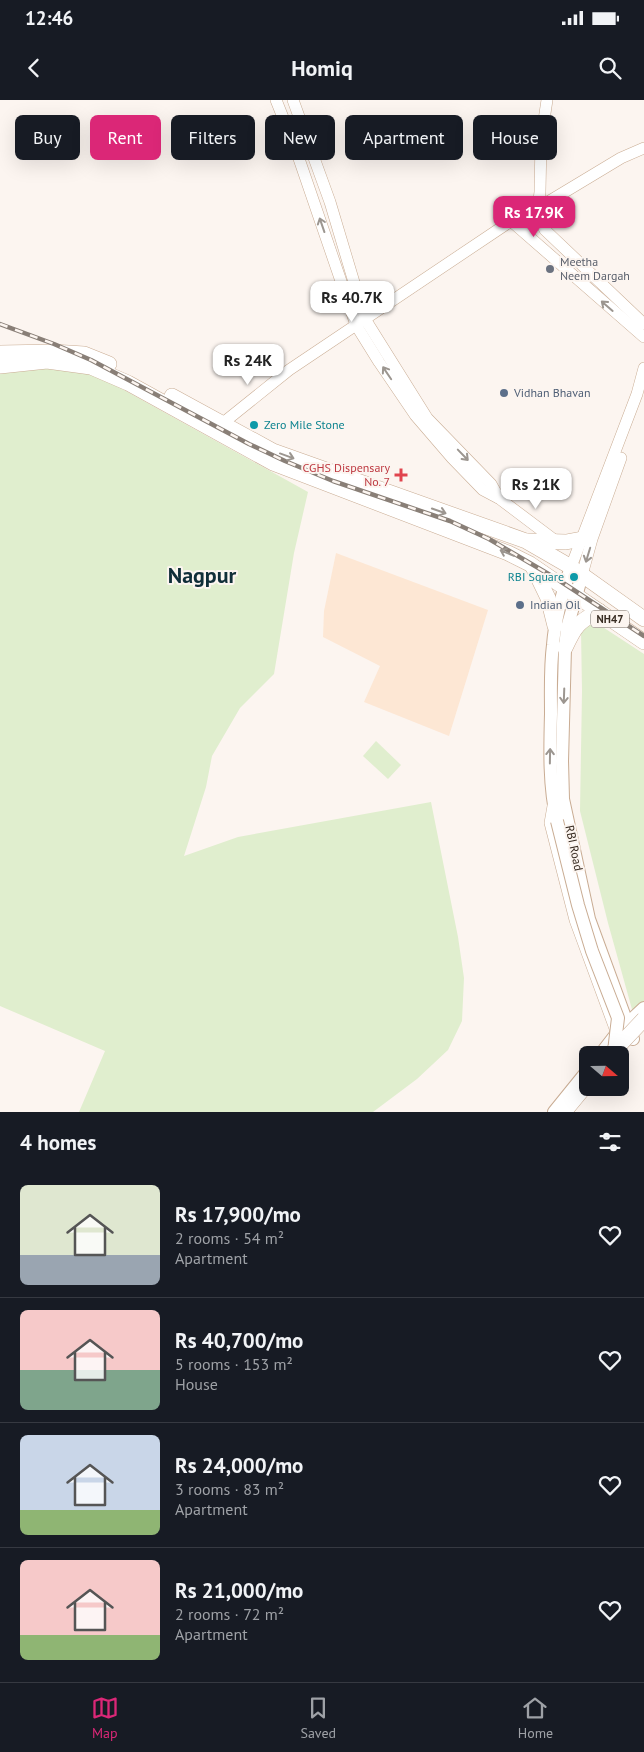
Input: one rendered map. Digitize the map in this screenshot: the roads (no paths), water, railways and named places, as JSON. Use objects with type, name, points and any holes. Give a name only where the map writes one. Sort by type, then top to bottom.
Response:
[{"type":"highway","points":[[0,353],[53,352],[84,354],[128,371],[274,451],[526,541],[576,571]]},
{"type":"highway","points":[[0,366],[47,361],[91,367],[128,383],[273,463],[508,553],[530,564],[570,591]]},
{"type":"highway","points":[[526,541],[557,542],[582,539]]},
{"type":"highway","points":[[530,564],[541,581],[548,598],[555,626]]},
{"type":"highway","name":"NH47","points":[[576,571],[644,619]]},
{"type":"highway","name":"NH47","points":[[570,591],[644,642]]},
{"type":"highway","points":[[565,648],[572,632],[581,620],[599,611]]},
{"type":"highway","points":[[623,1046],[644,1019]]},
{"type":"highway","points":[[564,1112],[579,1094]]},
{"type":"highway","points":[[575,1112],[588,1096]]},
{"type":"main road","points":[[576,571],[570,591],[555,626],[552,647],[550,763],[553,805],[578,905],[592,951],[618,1018],[621,1046]]},
{"type":"main road","name":"RBI Road","points":[[570,591],[565,648],[562,761],[563,799],[589,919],[627,1024],[622,1046]]},
{"type":"main road","points":[[620,1046],[617,1034],[644,1008]]},
{"type":"main road","points":[[554,1112],[579,1081]]},
{"type":"street","points":[[276,100],[361,322],[426,418],[491,484],[500,499],[557,542]]},
{"type":"street","points":[[293,100],[327,194],[361,322]]},
{"type":"street","points":[[547,100],[540,140],[539,219],[545,230],[644,324]]},
{"type":"street","points":[[223,423],[289,370],[511,222],[614,162],[644,148]]},
{"type":"street","points":[[312,197],[327,194]]},
{"type":"street","points":[[511,222],[644,337]]},
{"type":"street","points":[[576,571],[582,539],[637,394],[644,368]]},
{"type":"street","points":[[576,571],[592,538],[644,393]]},
{"type":"street","points":[[553,805],[550,823],[575,920],[620,1046]]},
{"type":"railway","points":[[0,324],[91,360],[249,444],[285,461],[333,481],[450,521],[489,539],[557,579],[644,636]]},
{"type":"place","name":"Meetha Neem Dargah","points":[[550,269]]},
{"type":"place","name":"Vidhan Bhavan","points":[[504,393]]},
{"type":"place","name":"Zero Mile Stone","points":[[254,425]]},
{"type":"place","name":"CGHS Dispensary No. 7","points":[[401,475]]},
{"type":"place","name":"RBI Square","points":[[574,577]]},
{"type":"place","name":"Indian Oil","points":[[520,605]]},
{"type":"district","name":"Nagpur","points":[[202,575]]}]
